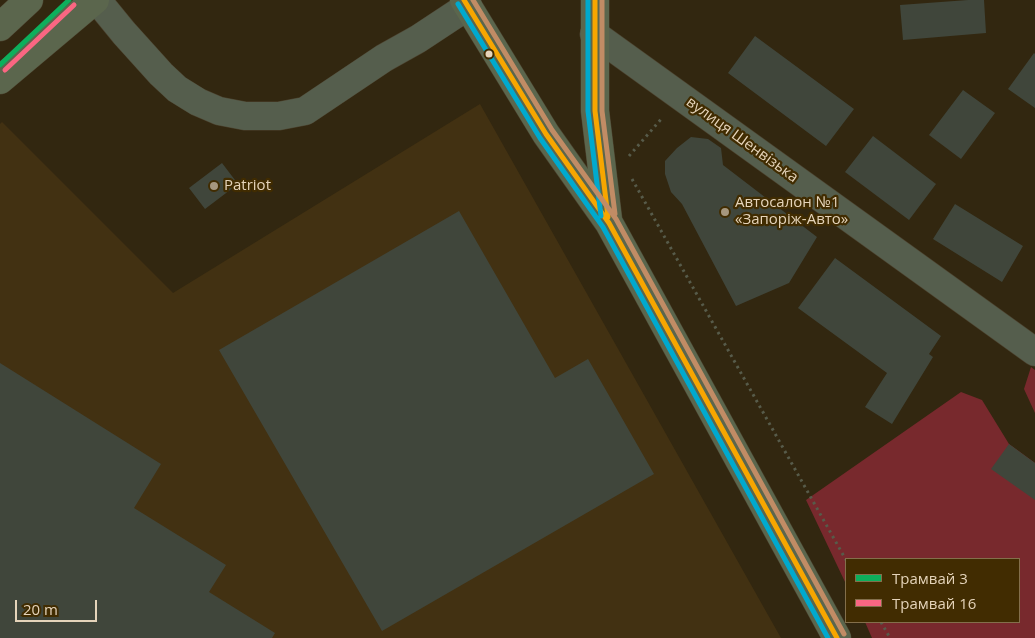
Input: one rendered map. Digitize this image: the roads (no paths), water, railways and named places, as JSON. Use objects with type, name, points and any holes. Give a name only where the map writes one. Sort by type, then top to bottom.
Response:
[{"type":"main road","points":[[0,27],[29,0]]},
{"type":"main road","points":[[0,80],[96,0]]},
{"type":"main road","points":[[596,0],[594,34],[595,111],[609,223]]},
{"type":"main road","points":[[466,3],[546,134],[609,223],[837,638]]},
{"type":"street","points":[[96,0],[130,40],[177,89],[198,102],[219,111],[245,116],[279,116],[305,111],[384,58],[418,38],[466,3]]},
{"type":"street","name":"вулиця Шенвізька","points":[[594,34],[1035,352]]},
{"type":"tram line","name":"3","points":[[0,65],[69,0]]},
{"type":"tram line","name":"16","points":[[5,70],[74,5]]},
{"type":"place","name":"Patriot","points":[[214,186]]},
{"type":"place","name":"Автосалон №1 «Запоріж-Авто»","points":[[725,212]]}]
